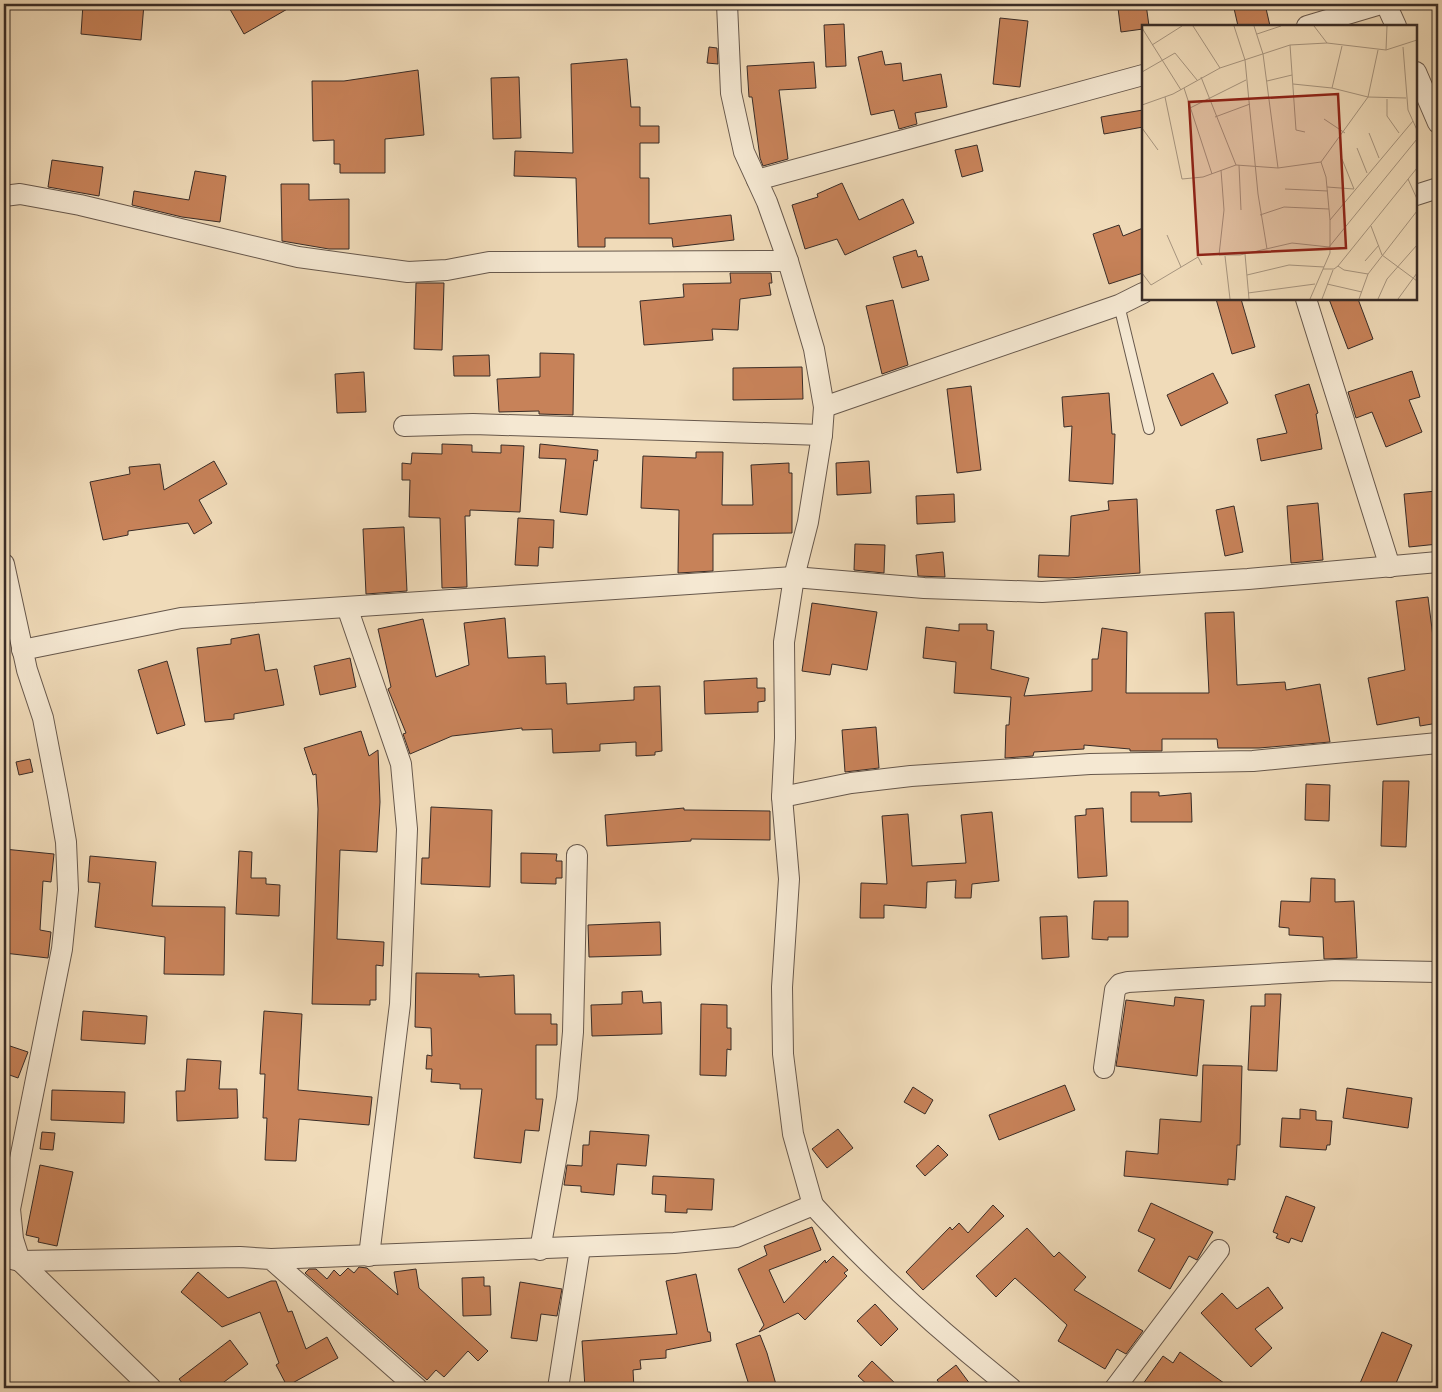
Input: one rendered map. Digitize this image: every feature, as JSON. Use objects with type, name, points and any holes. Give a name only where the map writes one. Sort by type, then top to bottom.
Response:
[{"type":"street","points":[[727,4],[731,93],[744,152],[757,180],[788,261],[814,350],[824,407],[822,435],[808,522],[794,577],[784,642],[785,738],[782,797],[789,879],[782,987],[783,1054],[793,1134],[813,1206],[872,1266],[974,1359],[1011,1388]]},
{"type":"street","points":[[1310,25],[1381,4]]},
{"type":"street","points":[[1386,4],[1396,25]]},
{"type":"street","points":[[1417,74],[1438,123]]},
{"type":"street","points":[[757,180],[1142,75]]},
{"type":"street","points":[[1417,195],[1438,188]]},
{"type":"street","points":[[4,196],[20,194],[72,204],[298,257],[408,272],[447,270],[489,262],[788,261]]},
{"type":"street","points":[[824,407],[1119,305],[1142,294]]},
{"type":"street","points":[[1306,300],[1390,568]]},
{"type":"street","points":[[404,426],[473,424],[822,435]]},
{"type":"street","points":[[22,650],[181,618],[794,577],[924,588],[1042,592],[1390,568],[1438,562]]},
{"type":"street","points":[[4,564],[22,650],[43,718],[66,842],[68,890],[62,949],[10,1209],[13,1239],[12,1259],[151,1388]]},
{"type":"street","points":[[347,607],[401,764],[407,829],[400,1004],[369,1256]]},
{"type":"street","points":[[782,797],[851,783],[912,776],[1090,764],[1252,761],[1438,743]]},
{"type":"street","points":[[540,1250],[567,1098],[574,1032],[577,854]]},
{"type":"street","points":[[1104,1068],[1115,990],[1120,984],[1335,970],[1438,972]]},
{"type":"street","points":[[12,1259],[271,1259],[540,1250],[674,1243],[736,1237],[813,1206]]},
{"type":"street","points":[[558,1388],[580,1248]]},
{"type":"street","points":[[1115,1388],[1220,1250]]},
{"type":"street","points":[[271,1259],[417,1388]]},
{"type":"lane","points":[[1119,305],[1149,429]]},
{"type":"building","points":[[83,4],[114,7],[115,4],[144,4],[141,40],[81,34]]},
{"type":"building","points":[[227,4],[296,4],[244,34]]},
{"type":"building","points":[[1146,4],[1149,25],[1142,25],[1142,29],[1121,32],[1118,8]]},
{"type":"building","points":[[1233,4],[1265,4],[1270,25],[1238,25]]},
{"type":"building","points":[[1000,18],[1028,21],[1020,87],[993,84]]},
{"type":"building","points":[[844,24],[846,66],[826,67],[824,25]]},
{"type":"building","points":[[709,47],[717,48],[718,64],[707,63]]},
{"type":"building","points":[[882,51],[885,65],[901,63],[903,81],[941,74],[947,107],[915,113],[917,124],[899,129],[894,110],[871,115],[858,57]]},
{"type":"building","points":[[627,59],[631,107],[640,107],[640,126],[659,126],[659,143],[640,143],[640,178],[649,178],[649,224],[731,215],[734,240],[673,247],[672,238],[605,238],[605,247],[578,247],[576,178],[514,176],[515,151],[573,153],[571,64]]},
{"type":"building","points":[[814,62],[816,88],[779,90],[788,159],[763,166],[760,158],[752,97],[749,97],[747,66]]},
{"type":"building","points":[[418,70],[424,135],[385,139],[385,173],[340,173],[340,164],[334,164],[334,140],[313,141],[312,81],[344,81]]},
{"type":"building","points":[[519,77],[521,138],[493,139],[491,78]]},
{"type":"building","points":[[1142,110],[1142,127],[1104,134],[1101,117]]},
{"type":"building","points":[[977,145],[983,171],[962,177],[955,150]]},
{"type":"building","points":[[52,160],[103,167],[99,196],[48,187]]},
{"type":"building","points":[[195,171],[226,176],[220,222],[182,217],[132,205],[134,191],[189,200]]},
{"type":"building","points":[[842,183],[859,220],[903,199],[914,223],[845,255],[837,239],[805,249],[792,205],[818,197],[817,194]]},
{"type":"building","points":[[281,184],[309,184],[309,200],[349,199],[349,249],[329,249],[282,241]]},
{"type":"building","points":[[1119,225],[1123,236],[1142,228],[1142,273],[1109,284],[1093,234]]},
{"type":"building","points":[[916,250],[918,257],[922,256],[929,280],[902,288],[893,257]]},
{"type":"building","points":[[730,273],[771,273],[772,283],[769,283],[771,295],[740,299],[738,330],[712,329],[713,340],[644,345],[640,301],[684,297],[683,284],[731,283]]},
{"type":"building","points":[[416,283],[444,283],[442,350],[414,349]]},
{"type":"building","points":[[893,300],[908,365],[882,374],[866,306]]},
{"type":"building","points":[[1216,300],[1241,300],[1255,347],[1232,354]]},
{"type":"building","points":[[1329,300],[1358,300],[1373,339],[1348,349]]},
{"type":"building","points":[[540,353],[574,354],[573,415],[539,414],[539,411],[499,412],[497,379],[540,377]]},
{"type":"building","points":[[489,355],[490,376],[454,376],[453,356]]},
{"type":"building","points":[[802,367],[803,399],[733,400],[733,368]]},
{"type":"building","points":[[1412,371],[1420,397],[1409,400],[1422,432],[1386,447],[1372,412],[1356,418],[1348,392]]},
{"type":"building","points":[[364,372],[366,412],[337,413],[335,374]]},
{"type":"building","points":[[1213,373],[1228,403],[1181,426],[1167,395]]},
{"type":"building","points":[[1309,384],[1318,413],[1316,414],[1322,449],[1261,461],[1257,439],[1287,433],[1275,395]]},
{"type":"building","points":[[971,386],[981,470],[957,473],[947,389]]},
{"type":"building","points":[[1109,393],[1112,434],[1115,434],[1113,484],[1069,481],[1072,426],[1064,427],[1062,397]]},
{"type":"building","points":[[442,444],[472,445],[472,452],[501,453],[501,445],[524,446],[520,512],[470,510],[470,516],[465,516],[467,587],[442,588],[440,518],[409,517],[410,480],[402,480],[402,463],[411,464],[412,453],[442,454]]},
{"type":"building","points":[[540,444],[598,450],[597,461],[594,460],[587,515],[560,512],[566,459],[539,458]]},
{"type":"building","points":[[696,452],[723,452],[722,505],[753,505],[751,465],[789,463],[789,473],[792,473],[792,533],[713,534],[713,571],[678,573],[679,510],[641,508],[643,456],[696,458]]},
{"type":"building","points":[[214,461],[227,484],[199,500],[212,523],[194,534],[188,523],[128,531],[128,535],[103,540],[90,482],[130,474],[129,467],[160,464],[164,490]]},
{"type":"building","points":[[869,461],[871,493],[837,495],[836,463]]},
{"type":"building","points":[[1437,491],[1438,544],[1409,547],[1404,494]]},
{"type":"building","points":[[954,494],[955,522],[917,524],[916,496]]},
{"type":"building","points":[[1137,499],[1140,573],[1069,578],[1038,577],[1039,555],[1069,556],[1071,516],[1109,510],[1108,501]]},
{"type":"building","points":[[1318,503],[1323,560],[1291,563],[1287,506]]},
{"type":"building","points":[[1234,506],[1243,552],[1225,556],[1216,510]]},
{"type":"building","points":[[518,518],[554,520],[553,548],[539,547],[538,566],[515,565]]},
{"type":"building","points":[[404,527],[407,591],[366,594],[363,529]]},
{"type":"building","points":[[855,544],[885,545],[884,573],[854,570]]},
{"type":"building","points":[[943,552],[945,577],[918,576],[916,555]]},
{"type":"building","points":[[1428,597],[1438,677],[1438,723],[1420,726],[1419,717],[1377,725],[1368,678],[1405,670],[1396,601]]},
{"type":"building","points":[[812,603],[877,612],[867,670],[832,664],[830,675],[802,671]]},
{"type":"building","points":[[1234,612],[1237,685],[1285,682],[1286,690],[1320,684],[1330,742],[1259,748],[1218,748],[1217,739],[1162,739],[1162,751],[1130,751],[1130,749],[1084,745],[1084,749],[1034,752],[1033,756],[1005,758],[1006,725],[1009,725],[1011,697],[954,693],[956,662],[923,658],[926,627],[959,631],[959,624],[987,624],[987,630],[994,631],[991,669],[1029,678],[1024,696],[1092,691],[1092,659],[1098,659],[1102,628],[1127,632],[1126,693],[1209,693],[1205,613]]},
{"type":"building","points":[[505,618],[508,658],[545,656],[546,684],[566,683],[567,704],[634,700],[634,687],[660,686],[662,751],[655,752],[655,755],[636,756],[636,742],[600,744],[600,751],[553,753],[552,729],[522,730],[522,728],[452,736],[410,754],[403,734],[406,733],[388,689],[391,687],[378,629],[423,619],[436,677],[469,665],[464,623]]},
{"type":"building","points":[[259,634],[265,671],[277,669],[284,705],[234,714],[234,719],[205,722],[197,648],[231,644],[231,639]]},
{"type":"building","points":[[350,658],[356,687],[320,695],[314,666]]},
{"type":"building","points":[[167,661],[185,725],[157,734],[138,670]]},
{"type":"building","points":[[757,678],[757,688],[765,688],[765,701],[758,702],[758,712],[705,714],[704,681]]},
{"type":"building","points":[[876,727],[879,768],[845,772],[842,730]]},
{"type":"building","points":[[361,731],[369,756],[378,750],[380,802],[377,852],[340,850],[337,939],[384,942],[383,966],[376,965],[376,1000],[370,1000],[370,1005],[312,1004],[318,809],[316,774],[313,775],[304,748]]},
{"type":"building","points":[[30,759],[33,772],[19,775],[16,762]]},
{"type":"building","points":[[1383,781],[1409,781],[1406,847],[1381,846]]},
{"type":"building","points":[[1306,784],[1330,785],[1329,821],[1305,820]]},
{"type":"building","points":[[1131,792],[1159,792],[1159,796],[1191,793],[1192,822],[1131,822]]},
{"type":"building","points":[[431,807],[492,810],[490,887],[421,884],[422,858],[429,858]]},
{"type":"building","points":[[684,808],[684,810],[770,811],[770,840],[691,839],[691,841],[607,846],[605,815]]},
{"type":"building","points":[[1103,808],[1107,876],[1078,878],[1075,816],[1086,815],[1086,809]]},
{"type":"building","points":[[992,812],[999,881],[972,884],[971,898],[955,898],[956,880],[927,882],[926,908],[884,905],[884,918],[860,918],[861,883],[887,884],[882,816],[908,814],[912,866],[966,863],[961,815]]},
{"type":"building","points":[[4,849],[54,854],[51,882],[43,881],[40,930],[51,932],[48,958],[4,953]]},
{"type":"building","points":[[239,851],[252,852],[251,878],[266,878],[266,884],[280,885],[279,916],[236,914]]},
{"type":"building","points":[[521,853],[557,854],[556,861],[562,861],[562,878],[556,878],[556,884],[521,883]]},
{"type":"building","points":[[90,856],[156,862],[152,906],[225,907],[224,975],[164,974],[165,937],[95,927],[100,883],[88,882]]},
{"type":"building","points":[[1311,878],[1335,879],[1335,902],[1354,901],[1357,958],[1324,959],[1323,937],[1289,935],[1289,928],[1279,927],[1281,901],[1310,902]]},
{"type":"building","points":[[1094,901],[1128,901],[1128,937],[1108,937],[1108,940],[1092,939]]},
{"type":"building","points":[[1067,916],[1069,957],[1042,959],[1040,917]]},
{"type":"building","points":[[660,922],[661,955],[589,957],[588,925]]},
{"type":"building","points":[[416,973],[479,974],[479,977],[514,975],[515,1014],[551,1014],[551,1024],[557,1024],[557,1045],[536,1045],[536,1099],[543,1099],[539,1131],[525,1130],[521,1163],[474,1158],[482,1089],[460,1089],[460,1084],[431,1082],[432,1069],[426,1069],[427,1055],[432,1056],[431,1028],[415,1027]]},
{"type":"building","points":[[642,991],[643,1003],[661,1002],[662,1034],[592,1036],[591,1005],[622,1004],[622,992]]},
{"type":"building","points":[[1265,994],[1281,994],[1277,1071],[1248,1070],[1251,1006],[1265,1006]]},
{"type":"building","points":[[1175,997],[1204,1000],[1197,1076],[1116,1066],[1126,1000],[1174,1006]]},
{"type":"building","points":[[701,1004],[727,1005],[727,1028],[731,1028],[731,1050],[727,1049],[726,1076],[700,1075]]},
{"type":"building","points":[[83,1011],[147,1016],[145,1044],[81,1040]]},
{"type":"building","points":[[264,1011],[302,1014],[298,1090],[372,1097],[369,1125],[299,1119],[296,1161],[265,1160],[267,1118],[263,1118],[265,1074],[260,1074]]},
{"type":"building","points":[[4,1044],[28,1052],[18,1078],[4,1073]]},
{"type":"building","points":[[187,1059],[221,1061],[219,1089],[237,1089],[238,1118],[177,1121],[176,1091],[185,1091]]},
{"type":"building","points":[[1203,1065],[1242,1066],[1240,1145],[1237,1145],[1235,1180],[1228,1179],[1228,1185],[1124,1176],[1126,1151],[1158,1154],[1160,1119],[1201,1122]]},
{"type":"building","points":[[1065,1085],[1075,1110],[999,1140],[989,1115]]},
{"type":"building","points":[[913,1087],[933,1100],[925,1114],[904,1102]]},
{"type":"building","points":[[1347,1088],[1412,1098],[1408,1128],[1343,1118]]},
{"type":"building","points":[[52,1090],[125,1092],[124,1123],[51,1120]]},
{"type":"building","points":[[1300,1109],[1316,1111],[1316,1120],[1332,1121],[1330,1145],[1327,1145],[1326,1150],[1280,1147],[1282,1118],[1300,1119]]},
{"type":"building","points":[[838,1129],[853,1148],[827,1168],[812,1149]]},
{"type":"building","points":[[590,1131],[649,1135],[646,1166],[617,1164],[614,1195],[581,1192],[581,1186],[564,1185],[567,1165],[582,1166],[583,1145],[589,1145]]},
{"type":"building","points":[[42,1132],[55,1133],[53,1150],[40,1149]]},
{"type":"building","points":[[938,1145],[948,1155],[925,1176],[916,1166]]},
{"type":"building","points":[[40,1165],[73,1172],[57,1246],[38,1242],[39,1238],[26,1235]]},
{"type":"building","points":[[653,1176],[714,1179],[712,1210],[687,1209],[687,1213],[665,1212],[666,1195],[652,1194]]},
{"type":"building","points":[[1286,1196],[1315,1207],[1302,1242],[1291,1238],[1289,1243],[1276,1238],[1278,1234],[1273,1232]]},
{"type":"building","points":[[1151,1203],[1213,1232],[1197,1260],[1189,1256],[1170,1289],[1138,1271],[1155,1239],[1138,1231]]},
{"type":"building","points":[[993,1205],[1004,1216],[923,1290],[906,1272],[950,1227],[952,1230],[959,1223],[968,1233]]},
{"type":"building","points":[[812,1227],[821,1250],[769,1270],[784,1303],[825,1260],[826,1263],[833,1256],[848,1270],[844,1273],[847,1276],[805,1320],[798,1313],[759,1332],[764,1325],[738,1269],[767,1255],[764,1246]]},
{"type":"building","points":[[1027,1228],[1054,1257],[1059,1252],[1086,1277],[1074,1290],[1143,1331],[1126,1354],[1117,1349],[1105,1369],[1058,1341],[1067,1325],[1015,1278],[996,1297],[976,1276]]},
{"type":"building","points":[[359,1267],[367,1268],[398,1295],[394,1272],[416,1269],[419,1288],[488,1351],[478,1361],[468,1351],[444,1377],[436,1370],[427,1380],[305,1273],[309,1269],[316,1269],[327,1279],[334,1270],[340,1276],[348,1268],[354,1273]]},
{"type":"building","points":[[198,1272],[228,1298],[271,1281],[276,1281],[288,1312],[292,1311],[306,1349],[327,1337],[338,1358],[287,1386],[276,1365],[279,1363],[260,1312],[222,1327],[181,1292]]},
{"type":"building","points":[[696,1274],[711,1341],[666,1350],[666,1358],[640,1360],[641,1369],[633,1370],[634,1388],[585,1388],[582,1341],[677,1334],[666,1281]]},
{"type":"building","points":[[484,1277],[484,1286],[490,1286],[491,1315],[463,1316],[462,1278]]},
{"type":"building","points":[[520,1282],[562,1289],[557,1316],[541,1314],[537,1341],[511,1338]]},
{"type":"building","points":[[1268,1287],[1283,1308],[1255,1329],[1272,1348],[1251,1367],[1201,1313],[1222,1293],[1237,1309]]},
{"type":"building","points":[[875,1304],[898,1329],[881,1346],[857,1321]]},
{"type":"building","points":[[1382,1332],[1412,1345],[1394,1388],[1358,1388]]},
{"type":"building","points":[[760,1335],[777,1388],[750,1388],[736,1344]]},
{"type":"building","points":[[230,1340],[248,1364],[216,1388],[186,1388],[179,1379]]},
{"type":"building","points":[[1180,1352],[1231,1388],[1140,1388],[1163,1356],[1173,1363]]},
{"type":"building","points":[[872,1361],[900,1388],[871,1388],[858,1376]]},
{"type":"building","points":[[956,1365],[973,1388],[943,1388],[937,1380]]}]
